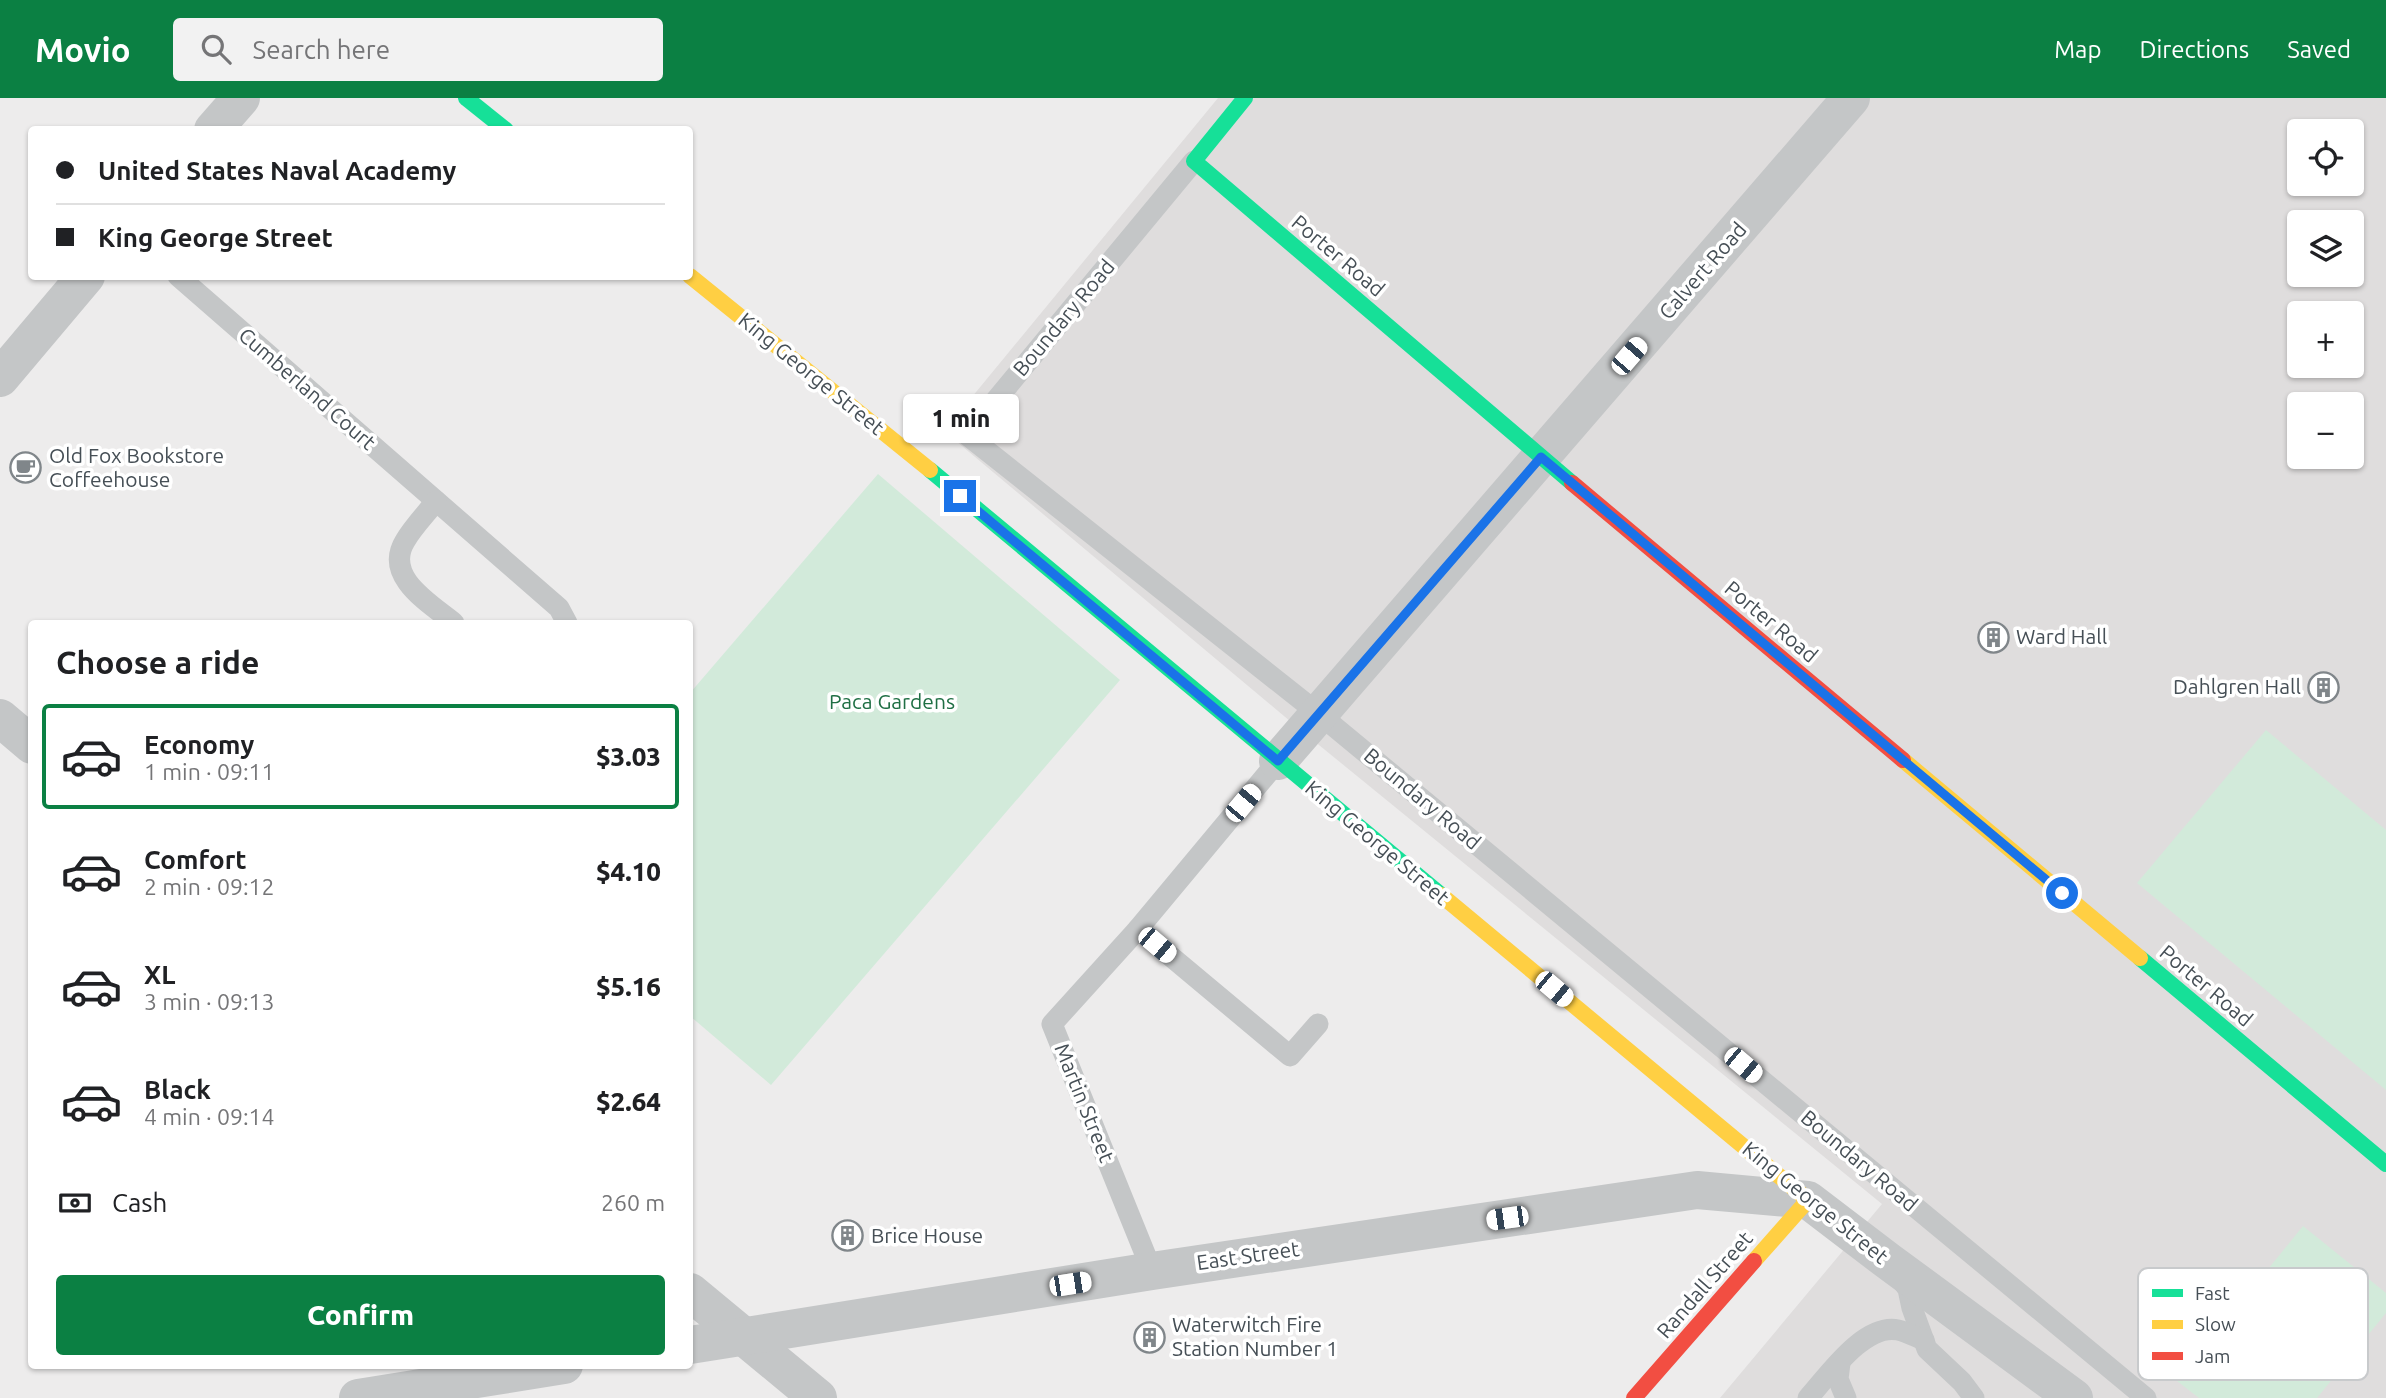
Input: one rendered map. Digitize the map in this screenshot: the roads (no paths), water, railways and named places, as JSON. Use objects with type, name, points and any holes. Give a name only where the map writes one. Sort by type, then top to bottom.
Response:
[{"type":"street","points":[[216,126],[241,98]]},
{"type":"street","points":[[466,98],[501,126]]},
{"type":"street","points":[[1194,160],[1245,98]]},
{"type":"street","name":"Calvert Road","points":[[1278,761],[1851,98]]},
{"type":"street","name":"Porter Road","points":[[1194,160],[1541,457],[2386,1164]]},
{"type":"street","name":"King George Street","points":[[693,278],[865,416],[1808,1200],[2074,1398]]},
{"type":"street","points":[[0,378],[83,280]]},
{"type":"street","points":[[0,718],[28,742]]},
{"type":"street","name":"East Street","points":[[693,1344],[1152,1271],[1698,1190],[1808,1200]]},
{"type":"street","name":"Randall Street","points":[[1634,1398],[1808,1200]]},
{"type":"street","points":[[693,1294],[818,1398]]},
{"type":"street","points":[[358,1398],[539,1369]]},
{"type":"lane","name":"Boundary Road","points":[[1194,160],[967,435],[1319,714],[2146,1398]]},
{"type":"lane","name":"Cumberland Court","points":[[183,280],[559,608],[566,620]]},
{"type":"lane","points":[[436,501],[404,541],[400,568],[411,588],[450,620]]},
{"type":"lane","name":"Martin Street","points":[[1152,1271],[1052,1024],[1138,929],[1278,761]]},
{"type":"lane","points":[[1138,929],[1290,1056],[1318,1024]]},
{"type":"lane","points":[[1888,1261],[1909,1289],[1912,1308],[1927,1349],[1962,1382],[1974,1398]]},
{"type":"lane","points":[[1808,1398],[1859,1342],[1878,1331],[1896,1329],[1924,1340]]},
{"type":"lane","points":[[1840,1363],[1838,1379],[1846,1398]]},
{"type":"place","name":"Old Fox Bookstore Coffeehouse","points":[[26,468]]},
{"type":"place","name":"Ward Hall","points":[[1993,637]]},
{"type":"place","name":"Dahlgren Hall","points":[[2324,687]]},
{"type":"place","name":"Brice House","points":[[848,1236]]},
{"type":"place","name":"Waterwitch Fire Station Number 1","points":[[1149,1337]]},
{"type":"park label","name":"Paca Gardens","points":[[892,702]]}]
